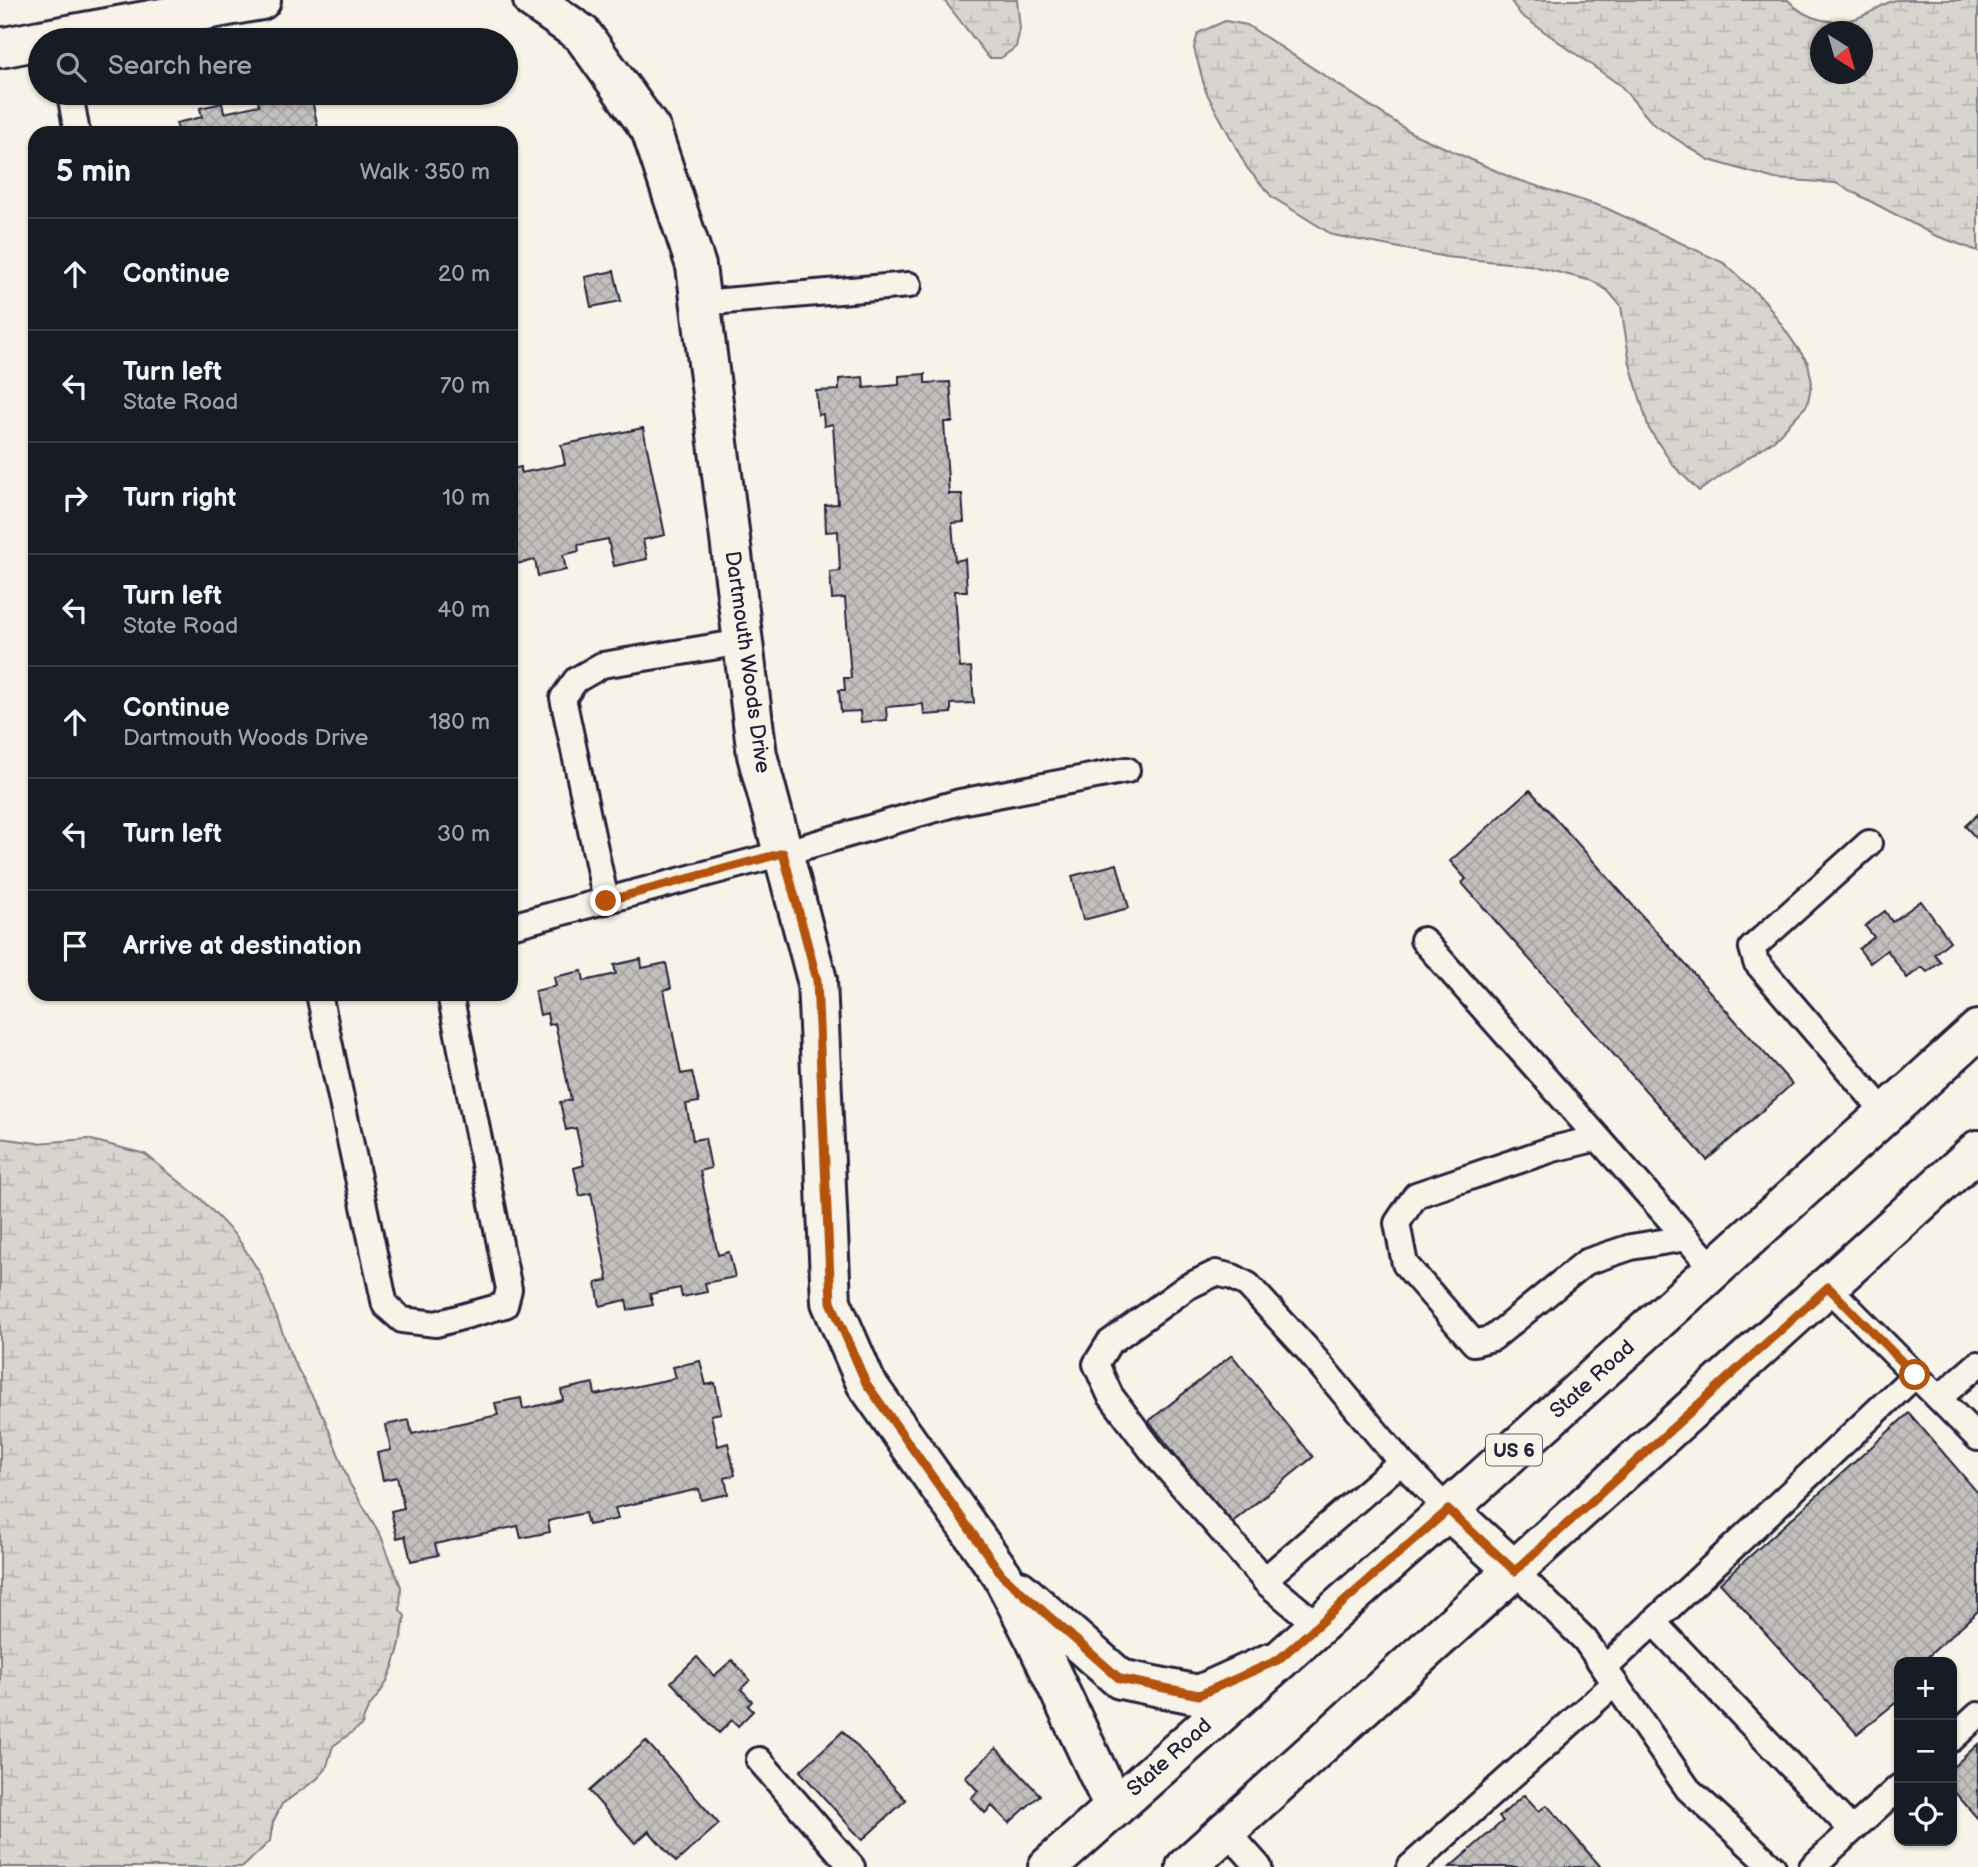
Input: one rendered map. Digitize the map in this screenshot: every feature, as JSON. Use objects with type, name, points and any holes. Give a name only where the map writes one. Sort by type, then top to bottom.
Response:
[{"type":"street","points":[[110,28],[261,0]]},
{"type":"street","name":"Dartmouth Woods Drive","points":[[533,0],[582,34],[651,130],[696,266],[757,755],[817,980],[831,1302],[866,1383],[1002,1575],[1114,1807]]},
{"type":"street","points":[[0,48],[28,43]]},
{"type":"street","name":"State Road","points":[[1048,1867],[1448,1510],[1978,1030]]},
{"type":"street","points":[[1186,1867],[1978,1150]]},
{"type":"street","points":[[1448,1510],[1515,1571]]},
{"type":"street","name":"Dartmouth Woods Drive","points":[[1002,1575],[1120,1679],[1199,1695],[1278,1660]]},
{"type":"lane","points":[[72,105],[76,126]]},
{"type":"lane","points":[[701,303],[909,285]]},
{"type":"lane","points":[[606,901],[563,698],[576,680],[602,665],[743,642]]},
{"type":"lane","points":[[518,924],[960,803],[1127,770]]},
{"type":"lane","points":[[1869,843],[1752,948],[1756,962],[1886,1114]]},
{"type":"lane","points":[[1423,940],[1714,1269]]},
{"type":"lane","points":[[320,1001],[385,1305],[402,1321],[436,1324],[505,1305],[509,1289],[451,1001]]},
{"type":"lane","points":[[1598,1138],[1553,1149],[1416,1195],[1397,1223],[1405,1264],[1474,1343],[1493,1338],[1586,1262],[1631,1247],[1687,1238]]},
{"type":"lane","points":[[1317,1625],[1264,1580],[1153,1452],[1110,1395],[1096,1364],[1109,1343],[1186,1287],[1216,1273],[1233,1276],[1248,1285],[1306,1348],[1401,1462],[1448,1510]]},
{"type":"lane","points":[[1828,1287],[1978,1438]]},
{"type":"lane","points":[[1939,1398],[1978,1364]]},
{"type":"lane","points":[[1410,1867],[1610,1676],[1653,1622],[1915,1375]]},
{"type":"lane","points":[[1264,1580],[1401,1462]]},
{"type":"lane","points":[[1515,1571],[1585,1640],[1688,1790],[1773,1867]]},
{"type":"lane","points":[[1653,1622],[1852,1830]]},
{"type":"lane","points":[[1957,1734],[1978,1715]]},
{"type":"lane","points":[[759,1760],[852,1867]]},
{"type":"lane","points":[[1812,1867],[1894,1792]]},
{"type":"lane","points":[[1227,1831],[1259,1867]]},
{"type":"green space","points":[[944,0],[1017,0],[1020,29],[1016,47],[1001,58],[989,58]]},
{"type":"green space","points":[[1510,0],[1788,0],[1804,13],[1832,21],[1810,21],[1810,84],[1873,84],[1873,21],[1842,21],[1866,14],[1896,0],[1978,0],[1978,251],[1934,235],[1836,183],[1775,179],[1709,160],[1653,124],[1621,86],[1521,15]]},
{"type":"green space","points":[[1225,21],[1247,25],[1412,133],[1512,178],[1606,208],[1724,263],[1765,301],[1808,363],[1812,383],[1807,405],[1774,440],[1699,491],[1673,465],[1649,429],[1630,364],[1621,306],[1608,291],[1592,281],[1529,265],[1446,257],[1333,235],[1272,197],[1247,168],[1206,92],[1194,48],[1198,33]]},
{"type":"green space","points":[[0,1138],[37,1143],[88,1139],[145,1154],[200,1198],[237,1237],[260,1273],[293,1360],[325,1420],[350,1484],[381,1536],[401,1587],[400,1610],[405,1616],[404,1625],[391,1673],[384,1687],[366,1713],[362,1725],[333,1746],[326,1769],[317,1779],[282,1804],[273,1822],[270,1841],[243,1867],[0,1867]]},
{"type":"building","points":[[213,105],[222,105],[224,113],[259,105],[313,105],[318,126],[177,126],[176,123],[202,117],[200,108]]},
{"type":"building","points":[[614,271],[621,301],[591,307],[585,277]]},
{"type":"building","points":[[925,374],[925,383],[950,382],[953,422],[944,422],[949,494],[962,494],[964,522],[952,523],[955,561],[965,559],[967,591],[955,591],[960,668],[971,667],[974,703],[951,704],[951,713],[924,715],[923,704],[886,707],[887,720],[861,722],[860,711],[841,712],[839,690],[845,690],[844,678],[851,678],[845,598],[832,599],[830,572],[840,571],[838,531],[826,532],[825,505],[838,504],[833,424],[824,426],[823,414],[818,415],[816,391],[839,390],[839,379],[863,377],[864,388],[899,385],[899,376]]},
{"type":"building","points":[[643,428],[665,535],[643,540],[647,559],[614,566],[608,539],[578,545],[579,551],[563,555],[566,570],[538,576],[535,560],[518,564],[518,468],[521,467],[521,473],[565,464],[561,445]]},
{"type":"building","points":[[1530,790],[1792,1084],[1707,1160],[1462,883],[1466,879],[1450,861]]},
{"type":"building","points":[[1978,814],[1978,840],[1965,826]]},
{"type":"building","points":[[1117,864],[1129,908],[1083,920],[1072,876]]},
{"type":"building","points":[[1921,901],[1950,941],[1934,954],[1941,962],[1927,972],[1922,967],[1907,978],[1887,950],[1870,963],[1859,949],[1874,937],[1865,926],[1885,911],[1892,922]]},
{"type":"building","points":[[641,959],[642,968],[666,963],[671,988],[664,990],[681,1074],[692,1072],[699,1102],[686,1104],[693,1140],[705,1138],[711,1168],[700,1171],[718,1255],[729,1252],[735,1277],[705,1283],[707,1292],[682,1297],[680,1288],[650,1294],[653,1305],[628,1310],[626,1300],[600,1306],[596,1283],[608,1280],[591,1193],[580,1196],[574,1168],[584,1165],[576,1128],[566,1130],[560,1102],[571,1100],[555,1023],[549,1025],[547,1013],[540,1015],[535,991],[556,986],[554,977],[582,971],[584,981],[616,974],[614,965]]},
{"type":"building","points":[[1232,1355],[1313,1457],[1230,1524],[1149,1421]]},
{"type":"building","points":[[700,1361],[706,1385],[715,1383],[721,1413],[711,1415],[718,1446],[728,1443],[735,1475],[725,1478],[728,1494],[701,1500],[699,1489],[615,1508],[618,1519],[588,1525],[585,1513],[548,1521],[550,1532],[521,1538],[518,1526],[435,1544],[438,1555],[411,1561],[405,1536],[397,1538],[391,1511],[404,1508],[397,1477],[383,1480],[377,1453],[391,1450],[386,1425],[409,1420],[412,1434],[498,1415],[495,1403],[521,1398],[523,1409],[563,1400],[561,1390],[593,1383],[595,1395],[676,1378],[673,1367]]},
{"type":"building","points":[[1909,1413],[1978,1493],[1978,1611],[1927,1657],[1894,1657],[1894,1704],[1857,1734],[1720,1583]]},
{"type":"building","points":[[697,1657],[714,1676],[732,1660],[750,1680],[741,1689],[752,1701],[748,1706],[753,1711],[738,1726],[732,1720],[719,1733],[671,1682]]},
{"type":"building","points":[[843,1731],[906,1800],[862,1840],[800,1771]]},
{"type":"building","points":[[646,1741],[719,1824],[676,1862],[649,1831],[635,1843],[589,1791]]},
{"type":"building","points":[[1978,1744],[1978,1819],[1957,1795],[1957,1763]]},
{"type":"building","points":[[996,1748],[1040,1795],[1009,1823],[992,1806],[985,1813],[971,1798],[978,1791],[965,1777]]},
{"type":"building","points":[[1524,1795],[1539,1811],[1547,1805],[1601,1867],[1450,1867],[1503,1821],[1499,1817]]},
{"type":"route","points":[[606,901],[783,853],[817,980],[831,1302],[866,1383],[1002,1575],[1120,1679],[1199,1695],[1278,1660],[1448,1510],[1515,1571],[1828,1287],[1915,1375]]}]
